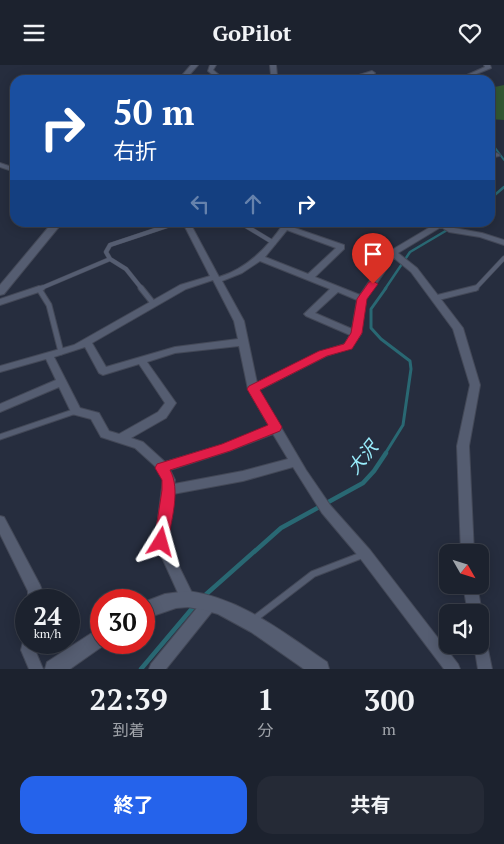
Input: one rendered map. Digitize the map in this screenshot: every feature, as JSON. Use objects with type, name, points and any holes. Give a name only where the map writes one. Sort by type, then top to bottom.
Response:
[{"type":"main road","points":[[186,75],[195,65]]},
{"type":"main road","points":[[0,292],[54,227]]},
{"type":"main road","points":[[155,606],[161,603],[188,599],[217,605],[250,622],[320,669]]},
{"type":"main road","points":[[54,669],[90,644]]},
{"type":"street","points":[[470,75],[486,70],[488,68],[487,65]]},
{"type":"street","points":[[359,75],[372,73]]},
{"type":"street","points":[[188,227],[239,321],[253,389],[295,462],[326,509],[365,554],[453,669]]},
{"type":"street","points":[[0,369],[49,356],[87,342],[183,287],[248,268],[274,243],[285,227]]},
{"type":"street","points":[[291,227],[341,247],[309,278]]},
{"type":"street","points":[[253,389],[323,354],[348,346],[356,333],[362,299],[394,253],[436,227]]},
{"type":"street","points":[[449,227],[482,235],[504,243]]},
{"type":"street","points":[[394,253],[414,270],[458,328],[476,385],[463,446],[468,544]]},
{"type":"street","points":[[260,258],[362,299]]},
{"type":"street","points":[[0,302],[40,289]]},
{"type":"street","points":[[336,289],[310,314],[356,333]]},
{"type":"street","points":[[87,342],[103,371],[175,350],[243,342]]},
{"type":"street","points":[[49,356],[76,411],[94,416],[105,434],[139,445],[162,468],[168,480],[168,490],[161,542],[188,599]]},
{"type":"street","points":[[120,439],[162,415],[171,403],[141,360]]},
{"type":"street","points":[[0,408],[62,382]]},
{"type":"street","points":[[162,468],[225,448],[276,427]]},
{"type":"street","points":[[168,490],[243,476],[295,462]]},
{"type":"street","points":[[0,521],[34,589]]},
{"type":"street","points":[[156,669],[210,603]]},
{"type":"street","points":[[30,654],[36,669]]},
{"type":"street","points":[[482,654],[485,669]]},
{"type":"lane","points":[[153,303],[126,269],[110,259],[106,252],[110,245],[164,227]]},
{"type":"lane","points":[[248,227],[274,243]]},
{"type":"lane","points":[[436,298],[476,289],[504,258]]},
{"type":"lane","points":[[61,352],[49,305],[40,289],[110,259]]},
{"type":"lane","points":[[0,437],[76,411]]},
{"type":"lane","points":[[250,622],[313,574],[365,554]]},
{"type":"green space","points":[[504,85],[504,120],[495,119],[495,87]]},
{"type":"waterway","name":"大沢","points":[[495,148],[504,160]]},
{"type":"waterway","name":"大沢","points":[[495,195],[504,187]]},
{"type":"waterway","name":"大沢","points":[[385,289],[410,252],[452,227]]},
{"type":"waterway","name":"大沢","points":[[385,454],[403,425],[411,369],[410,361],[381,339],[371,328],[371,309],[386,288]]},
{"type":"waterway","name":"大沢","points":[[203,597],[281,528],[363,483],[386,453]]},
{"type":"waterway","name":"大沢","points":[[141,669],[195,605]]},
{"type":"route","points":[[161,542],[168,490],[168,480],[162,468],[225,448],[276,427],[253,389],[323,354],[348,346],[356,333],[362,299],[373,284]]}]
